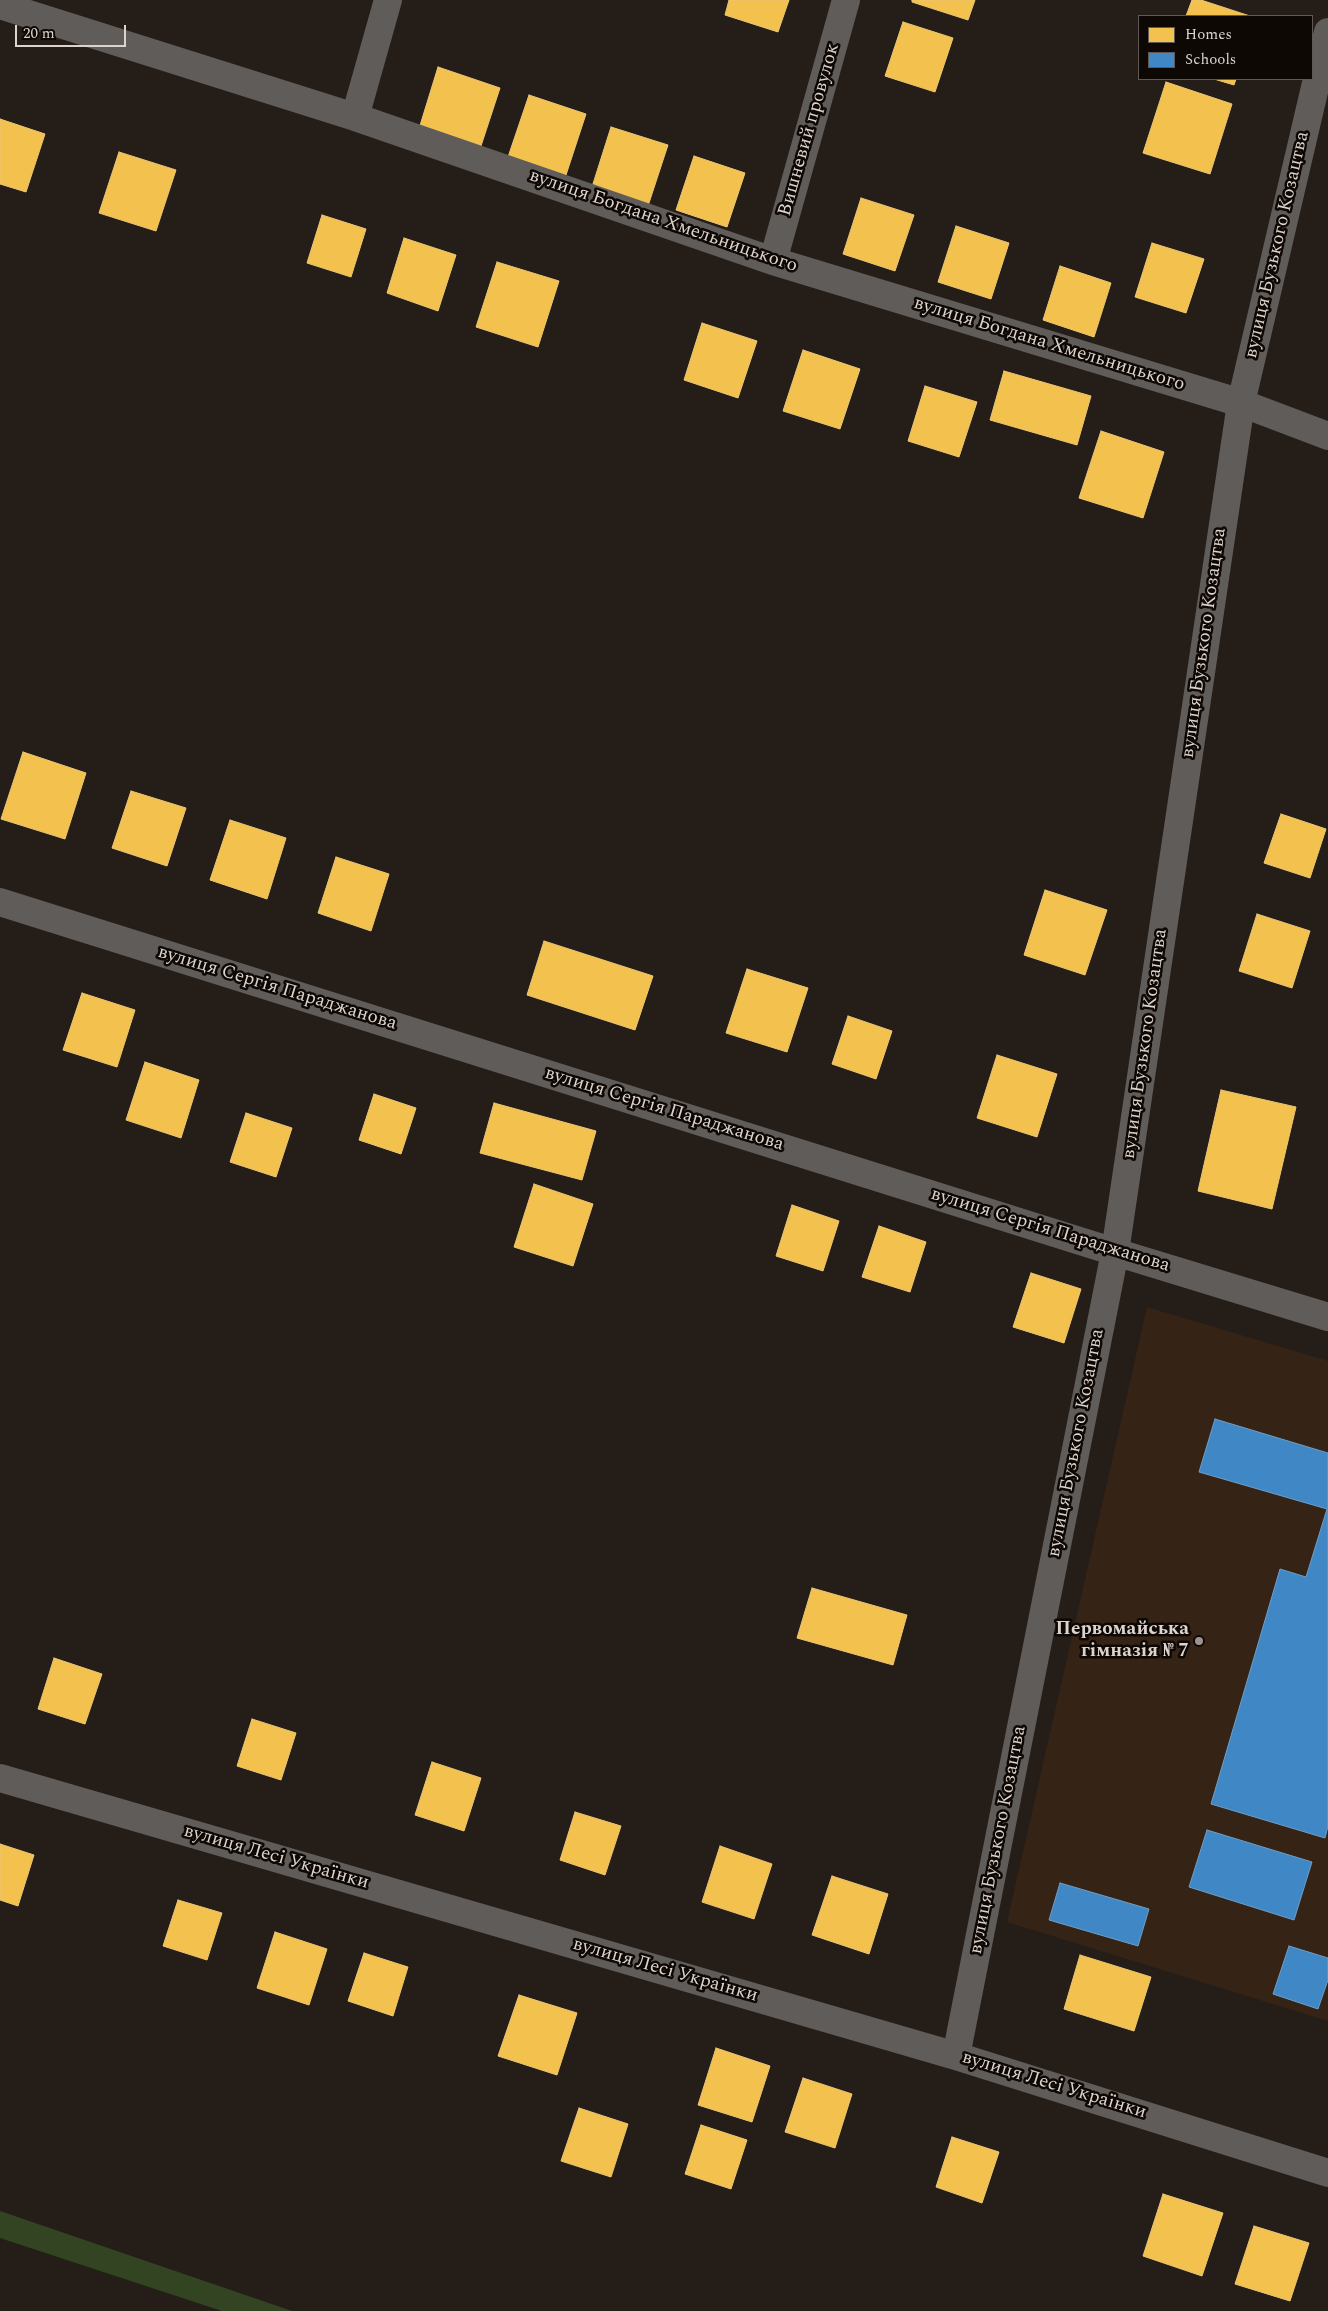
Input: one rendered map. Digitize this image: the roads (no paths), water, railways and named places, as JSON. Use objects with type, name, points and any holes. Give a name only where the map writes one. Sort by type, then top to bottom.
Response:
[{"type":"street","points":[[355,116],[388,0]]},
{"type":"street","name":"Вишневий провулок","points":[[774,261],[846,0]]},
{"type":"street","name":"вулиця Богдана Хмельницького","points":[[0,5],[355,116],[774,261],[1241,403],[1328,436]]},
{"type":"street","name":"вулиця Бузького Козацтва","points":[[956,2056],[1115,1252],[1241,403],[1328,32]]},
{"type":"street","name":"вулиця Сергія Параджанова","points":[[0,902],[1328,1317]]},
{"type":"street","name":"вулиця Лесі Українки","points":[[0,1778],[956,2056],[1328,2173]]},
{"type":"place","name":"Первомайська гімназія № 7","points":[[1199,1641]]}]
